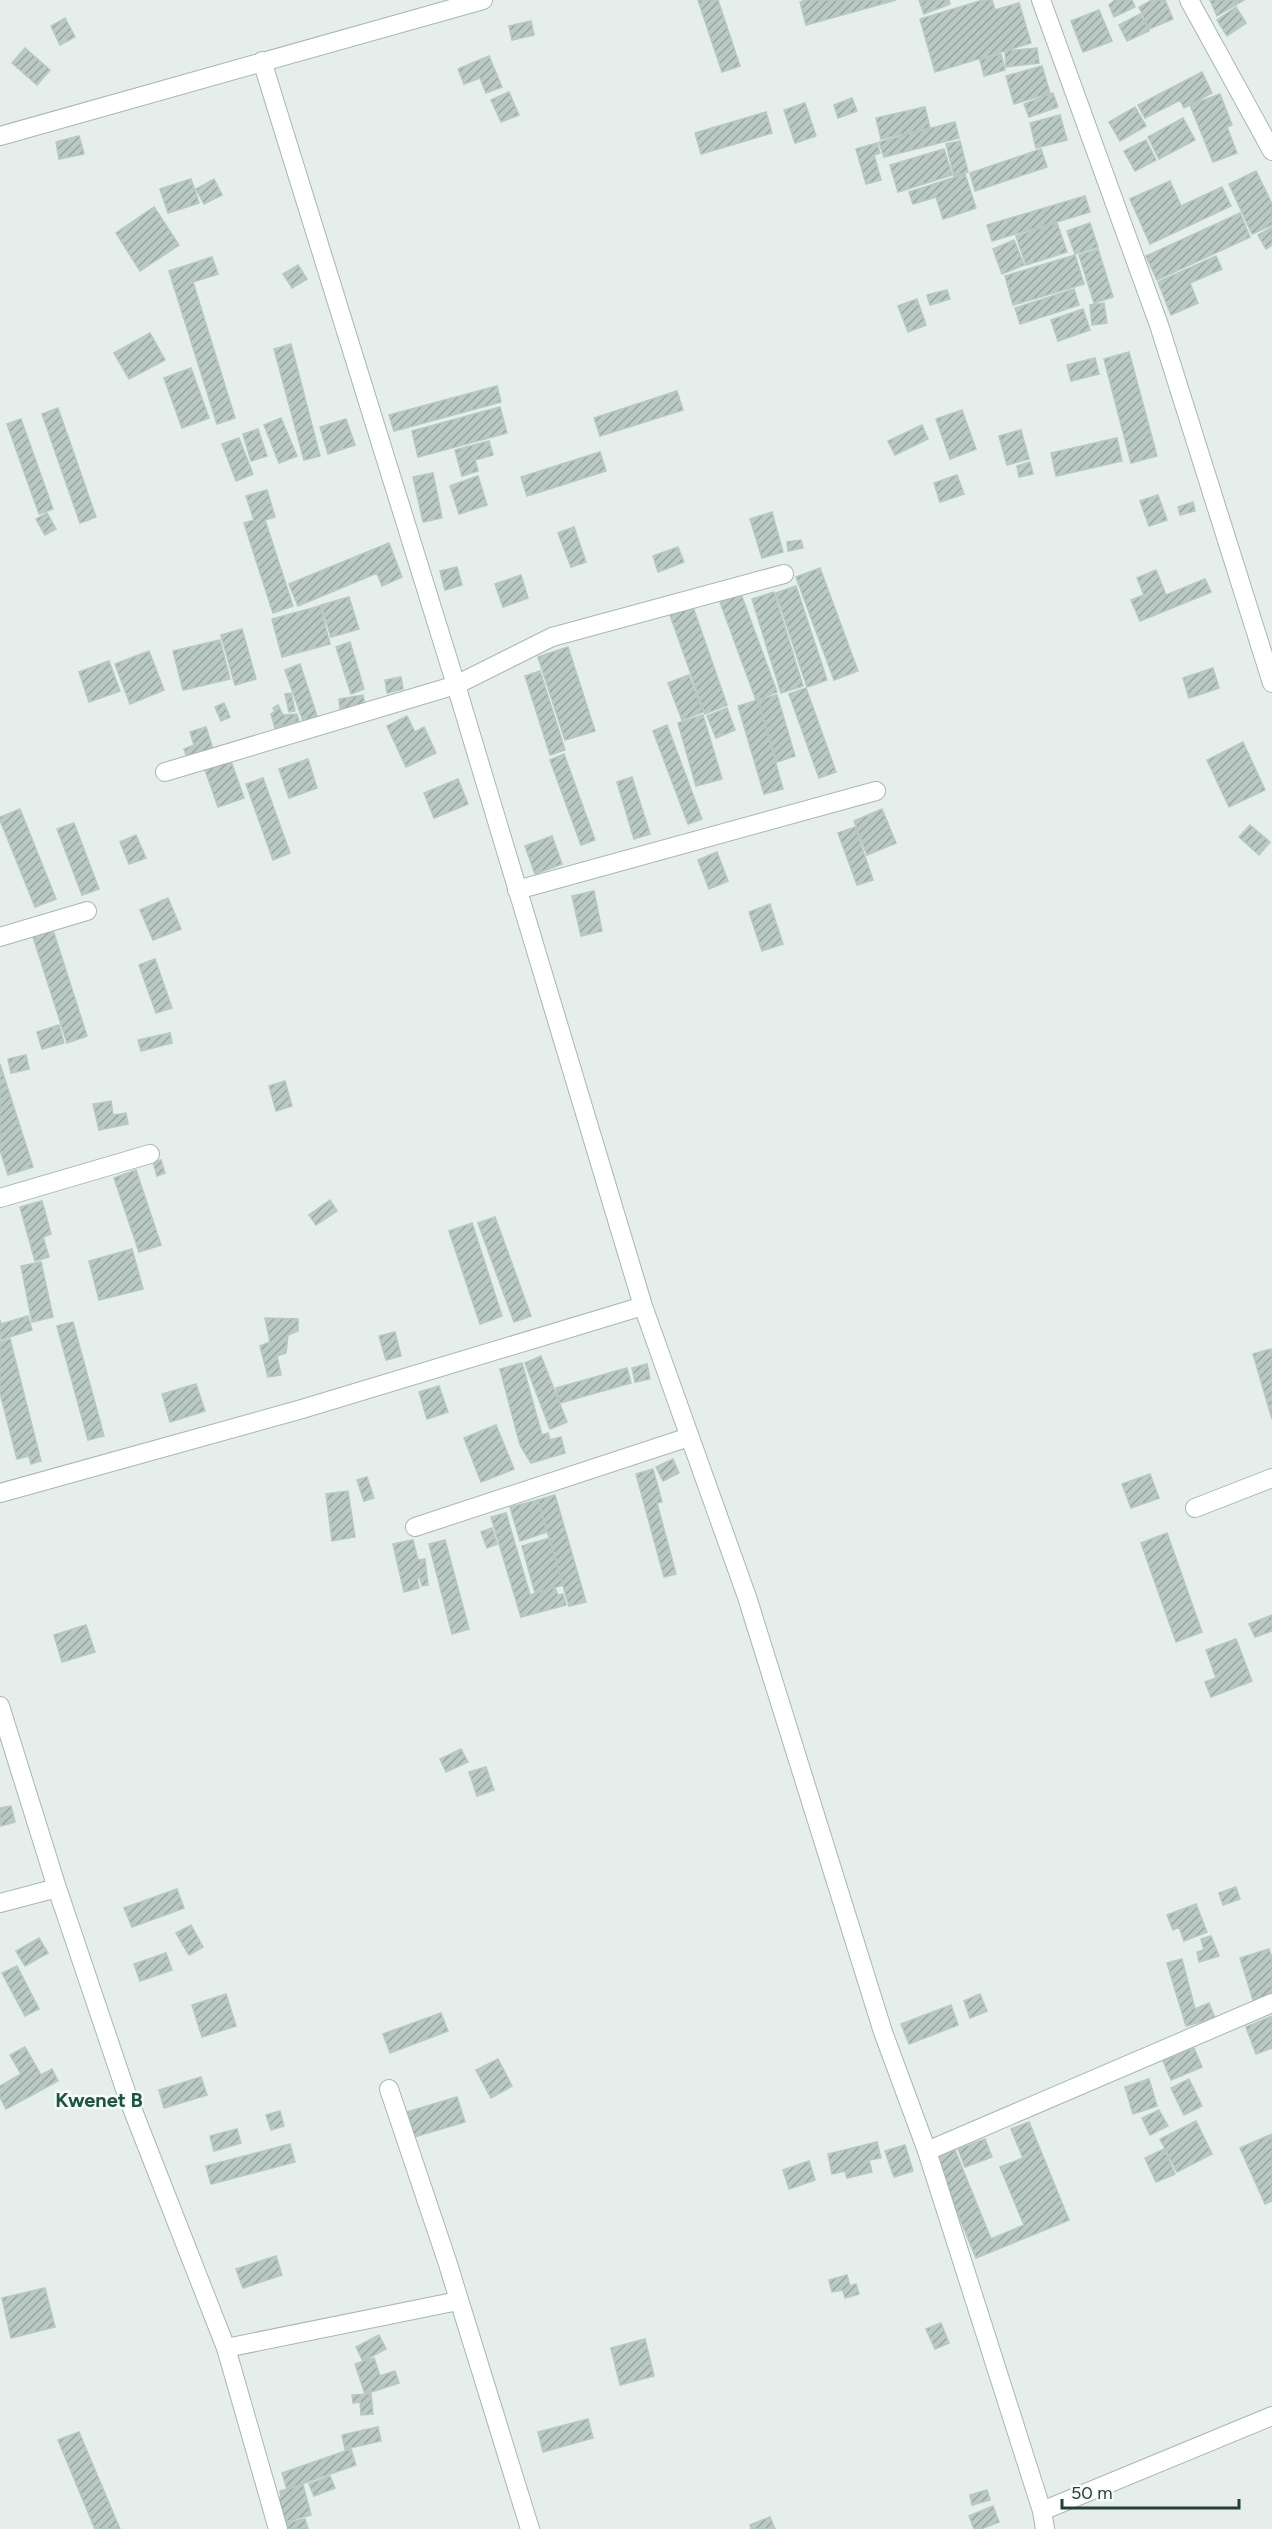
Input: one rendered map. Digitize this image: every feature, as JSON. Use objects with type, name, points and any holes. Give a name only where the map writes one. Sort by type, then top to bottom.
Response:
[{"type":"street","points":[[0,136],[483,0]]},
{"type":"street","points":[[1041,0],[1159,325],[1272,683]]},
{"type":"street","points":[[1189,0],[1272,151]]},
{"type":"street","points":[[262,61],[456,685],[643,1306],[747,1597],[883,2032],[927,2151],[1042,2511],[1045,2529]]},
{"type":"street","points":[[165,772],[456,685],[552,637],[784,574]]},
{"type":"street","points":[[517,890],[876,791]]},
{"type":"street","points":[[0,937],[87,912]]},
{"type":"street","points":[[0,1198],[150,1154]]},
{"type":"street","points":[[0,1493],[303,1409],[643,1306]]},
{"type":"street","points":[[415,1527],[689,1437]]},
{"type":"street","points":[[1195,1508],[1272,1478]]},
{"type":"street","points":[[0,1706],[57,1888],[129,2098],[226,2348],[278,2529]]},
{"type":"street","points":[[0,1903],[57,1888]]},
{"type":"street","points":[[927,2151],[1272,2002]]},
{"type":"street","points":[[389,2089],[530,2529]]},
{"type":"street","points":[[226,2348],[458,2301]]},
{"type":"street","points":[[1042,2511],[1272,2416]]},
{"type":"building","points":[[698,0],[718,0],[740,66],[722,72]]},
{"type":"building","points":[[806,0],[896,0],[806,25],[800,2]]},
{"type":"building","points":[[919,0],[949,0],[950,4],[924,14]]},
{"type":"building","points":[[983,0],[992,0],[995,10],[1019,3],[1031,43],[935,72],[920,19]]},
{"type":"building","points":[[1115,0],[1132,0],[1135,7],[1114,17],[1109,5]]},
{"type":"building","points":[[1152,0],[1165,0],[1173,19],[1149,29],[1139,7]]},
{"type":"building","points":[[1210,0],[1244,0],[1217,16]]},
{"type":"building","points":[[1236,7],[1246,23],[1227,36],[1217,20]]},
{"type":"building","points":[[1099,10],[1112,41],[1083,52],[1071,21]]},
{"type":"building","points":[[1140,14],[1149,31],[1127,41],[1119,25]]},
{"type":"building","points":[[65,18],[75,37],[60,45],[51,26]]},
{"type":"building","points":[[531,21],[534,35],[512,40],[509,26]]},
{"type":"building","points":[[25,48],[50,70],[37,85],[12,63]]},
{"type":"building","points":[[1037,48],[1039,63],[1006,67],[1005,51]]},
{"type":"building","points":[[1001,54],[1005,70],[984,76],[980,60]]},
{"type":"building","points":[[489,56],[502,87],[486,93],[480,78],[464,84],[458,69]]},
{"type":"building","points":[[1042,66],[1050,93],[1014,104],[1006,76]]},
{"type":"building","points":[[1202,72],[1212,93],[1184,108],[1180,100],[1145,118],[1138,105]]},
{"type":"building","points":[[509,92],[519,115],[501,122],[491,100]]},
{"type":"building","points":[[1053,93],[1058,107],[1029,117],[1024,104]]},
{"type":"building","points":[[1220,94],[1232,125],[1227,127],[1237,153],[1213,162],[1190,105]]},
{"type":"building","points":[[852,98],[857,111],[838,118],[834,105]]},
{"type":"building","points":[[805,103],[816,136],[795,143],[784,110]]},
{"type":"building","points":[[925,107],[930,128],[881,139],[876,118]]},
{"type":"building","points":[[1135,107],[1146,126],[1120,141],[1109,122]]},
{"type":"building","points":[[766,112],[772,133],[701,154],[695,133]]},
{"type":"building","points":[[1060,115],[1067,140],[1036,148],[1030,123]]},
{"type":"building","points":[[1183,118],[1195,140],[1159,159],[1148,137]]},
{"type":"building","points":[[955,122],[959,138],[884,157],[879,142]]},
{"type":"building","points":[[79,136],[84,154],[59,159],[56,142]]},
{"type":"building","points":[[1146,140],[1156,160],[1135,171],[1124,151]]},
{"type":"building","points":[[960,141],[968,172],[954,176],[946,144]]},
{"type":"building","points":[[877,143],[880,153],[874,155],[881,180],[866,184],[856,149]]},
{"type":"building","points":[[944,149],[952,175],[898,192],[890,165]]},
{"type":"building","points":[[1041,149],[1047,167],[975,191],[970,173]]},
{"type":"building","points":[[1256,171],[1272,204],[1272,225],[1252,234],[1229,184]]},
{"type":"building","points":[[965,174],[976,208],[943,219],[936,197],[913,204],[909,192]]},
{"type":"building","points":[[191,179],[199,203],[168,213],[160,189]]},
{"type":"building","points":[[214,179],[222,195],[204,204],[196,189]]},
{"type":"building","points":[[1170,181],[1181,206],[1222,187],[1231,206],[1150,244],[1130,199]]},
{"type":"building","points":[[1085,196],[1090,212],[992,241],[987,225]]},
{"type":"building","points":[[154,207],[179,245],[140,271],[116,233]]},
{"type":"building","points":[[1240,213],[1250,237],[1157,280],[1146,256]]},
{"type":"building","points":[[1057,223],[1067,252],[1026,265],[1016,236]]},
{"type":"building","points":[[1090,223],[1098,247],[1075,254],[1067,231]]},
{"type":"building","points":[[1272,227],[1272,245],[1266,249],[1258,235]]},
{"type":"building","points":[[1014,240],[1024,265],[1002,274],[993,249]]},
{"type":"building","points":[[1098,249],[1113,297],[1094,303],[1079,255]]},
{"type":"building","points":[[1075,255],[1084,284],[1013,305],[1005,276]]},
{"type":"building","points":[[1216,256],[1222,269],[1190,283],[1198,303],[1171,315],[1158,282]]},
{"type":"building","points":[[212,257],[218,274],[193,282],[235,418],[217,424],[169,271]]},
{"type":"building","points":[[298,265],[307,279],[292,288],[283,274]]},
{"type":"building","points":[[1074,289],[1079,305],[1020,324],[1015,308]]},
{"type":"building","points":[[947,290],[950,299],[930,305],[927,295]]},
{"type":"building","points":[[917,299],[926,325],[908,332],[898,306]]},
{"type":"building","points":[[1104,303],[1107,323],[1092,325],[1090,305]]},
{"type":"building","points":[[1083,309],[1090,330],[1058,341],[1051,320]]},
{"type":"building","points":[[150,333],[165,360],[129,379],[114,353]]},
{"type":"building","points":[[291,344],[320,456],[304,460],[274,349]]},
{"type":"building","points":[[1129,352],[1157,456],[1131,463],[1104,359]]},
{"type":"building","points":[[1095,358],[1099,374],[1071,381],[1067,365]]},
{"type":"building","points":[[191,368],[209,418],[182,428],[164,378]]},
{"type":"building","points":[[497,386],[501,402],[394,431],[389,415]]},
{"type":"building","points":[[677,391],[683,410],[600,436],[594,418]]},
{"type":"building","points":[[500,407],[507,433],[418,457],[412,431]]},
{"type":"building","points":[[58,408],[96,517],[80,523],[42,414]]},
{"type":"building","points":[[962,410],[976,449],[950,459],[936,419]]},
{"type":"building","points":[[281,418],[297,456],[279,463],[264,425]]},
{"type":"building","points":[[21,419],[53,509],[39,514],[7,424]]},
{"type":"building","points":[[346,419],[355,445],[328,454],[320,427]]},
{"type":"building","points":[[922,425],[928,439],[895,455],[888,441]]},
{"type":"building","points":[[258,429],[267,456],[251,461],[243,434]]},
{"type":"building","points":[[1021,430],[1029,459],[1007,465],[999,436]]},
{"type":"building","points":[[239,438],[253,474],[236,481],[222,444]]},
{"type":"building","points":[[1117,438],[1122,461],[1056,476],[1051,453]]},
{"type":"building","points":[[489,441],[493,455],[475,460],[478,471],[462,476],[455,450]]},
{"type":"building","points":[[600,452],[606,471],[527,496],[521,477]]},
{"type":"building","points":[[1030,462],[1033,474],[1019,477],[1017,466]]},
{"type":"building","points":[[433,473],[442,518],[423,522],[413,477]]},
{"type":"building","points":[[957,475],[964,494],[940,502],[934,483]]},
{"type":"building","points":[[478,476],[487,505],[459,514],[450,486]]},
{"type":"building","points":[[267,490],[275,517],[265,520],[293,606],[273,613],[244,523],[254,520],[246,496]]},
{"type":"building","points":[[1158,495],[1167,520],[1149,526],[1140,501]]},
{"type":"building","points":[[1193,502],[1195,511],[1180,515],[1178,507]]},
{"type":"building","points":[[772,512],[783,552],[762,558],[750,519]]},
{"type":"building","points":[[47,513],[56,529],[45,535],[36,519]]},
{"type":"building","points":[[574,527],[586,562],[571,567],[558,533]]},
{"type":"building","points":[[801,540],[803,548],[788,551],[787,542]]},
{"type":"building","points":[[389,543],[402,577],[382,586],[377,573],[298,606],[289,584]]},
{"type":"building","points":[[678,547],[684,562],[658,572],[653,556]]},
{"type":"building","points":[[457,567],[462,585],[445,590],[440,571]]},
{"type":"building","points":[[820,568],[858,671],[834,680],[796,577]]},
{"type":"building","points":[[1156,570],[1166,595],[1205,579],[1211,592],[1140,621],[1131,600],[1144,595],[1137,578]]},
{"type":"building","points":[[521,575],[528,598],[503,607],[495,584]]},
{"type":"building","points":[[796,586],[827,680],[807,687],[776,593]]},
{"type":"building","points":[[774,592],[803,686],[781,693],[752,599]]},
{"type":"building","points":[[741,594],[777,692],[756,700],[720,602]]},
{"type":"building","points":[[349,597],[359,629],[331,637],[321,605]]},
{"type":"building","points":[[320,606],[330,644],[282,657],[272,619]]},
{"type":"building","points":[[693,607],[727,705],[705,714],[670,615]]},
{"type":"building","points":[[242,629],[256,679],[235,685],[221,635]]},
{"type":"building","points":[[220,640],[230,679],[183,690],[173,651]]},
{"type":"building","points":[[350,642],[364,689],[351,694],[336,647]]},
{"type":"building","points":[[568,647],[595,731],[565,740],[538,657]]},
{"type":"building","points":[[149,651],[164,690],[130,704],[115,664]]},
{"type":"building","points":[[109,661],[120,691],[89,702],[79,672]]},
{"type":"building","points":[[300,664],[317,716],[303,721],[285,670]]},
{"type":"building","points":[[1213,668],[1219,688],[1189,698],[1183,678]]},
{"type":"building","points":[[540,671],[565,750],[550,755],[525,676]]},
{"type":"building","points":[[689,675],[703,712],[682,720],[668,683]]},
{"type":"building","points":[[401,677],[403,689],[387,693],[385,680]]},
{"type":"building","points":[[806,688],[836,772],[819,778],[789,694]]},
{"type":"building","points":[[291,693],[295,711],[289,712],[285,694]]},
{"type":"building","points":[[363,695],[365,705],[340,709],[339,699]]},
{"type":"building","points":[[777,695],[795,756],[777,762],[758,700]]},
{"type":"building","points":[[758,700],[783,789],[764,794],[738,706]]},
{"type":"building","points":[[224,703],[230,717],[221,721],[215,707]]},
{"type":"building","points":[[278,705],[283,715],[297,714],[299,721],[275,728],[271,714],[275,711],[273,708]]},
{"type":"building","points":[[727,708],[735,730],[716,738],[707,716]]},
{"type":"building","points":[[703,715],[722,779],[696,786],[678,723]]},
{"type":"building","points":[[407,716],[415,732],[424,727],[436,753],[406,767],[387,726]]},
{"type":"building","points":[[667,725],[702,819],[688,824],[653,731]]},
{"type":"building","points":[[206,727],[214,752],[188,760],[184,749],[194,745],[190,732]]},
{"type":"building","points":[[1243,742],[1265,790],[1229,807],[1207,760]]},
{"type":"building","points":[[564,754],[595,840],[581,845],[550,760]]},
{"type":"building","points":[[308,759],[317,788],[289,798],[279,769]]},
{"type":"building","points":[[231,761],[244,798],[218,807],[205,770]]},
{"type":"building","points":[[632,777],[650,834],[634,839],[617,782]]},
{"type":"building","points":[[263,778],[290,853],[273,860],[246,784]]},
{"type":"building","points":[[458,779],[468,804],[434,818],[424,793]]},
{"type":"building","points":[[20,809],[56,899],[35,907],[0,820],[0,817]]},
{"type":"building","points":[[882,809],[896,843],[867,855],[854,821]]},
{"type":"building","points":[[74,823],[99,889],[82,895],[57,829]]},
{"type":"building","points":[[1250,825],[1270,842],[1259,855],[1239,837]]},
{"type":"building","points":[[855,827],[873,880],[857,885],[838,833]]},
{"type":"building","points":[[136,835],[146,858],[129,864],[120,842]]},
{"type":"building","points":[[552,836],[562,864],[535,874],[525,846]]},
{"type":"building","points":[[717,852],[728,881],[709,889],[698,860]]},
{"type":"building","points":[[594,891],[602,931],[581,936],[572,896]]},
{"type":"building","points":[[168,898],[181,929],[153,940],[140,910]]},
{"type":"building","points":[[770,904],[783,944],[762,951],[749,912]]},
{"type":"building","points":[[53,930],[87,1036],[67,1043],[33,937]]},
{"type":"building","points":[[155,959],[172,1008],[156,1013],[139,965]]},
{"type":"building","points":[[59,1025],[64,1043],[42,1049],[37,1032]]},
{"type":"building","points":[[170,1033],[172,1043],[141,1051],[138,1040]]},
{"type":"building","points":[[26,1055],[29,1069],[11,1073],[8,1059]]},
{"type":"building","points":[[0,1064],[33,1167],[8,1175],[0,1150]]},
{"type":"building","points":[[285,1081],[292,1106],[276,1111],[269,1086]]},
{"type":"building","points":[[111,1101],[113,1115],[126,1113],[128,1124],[99,1130],[93,1104]]},
{"type":"building","points":[[161,1160],[165,1173],[157,1176],[153,1162]]},
{"type":"building","points":[[136,1170],[161,1245],[139,1252],[114,1178]]},
{"type":"building","points":[[330,1200],[337,1211],[316,1225],[309,1215]]},
{"type":"building","points":[[42,1201],[51,1234],[43,1237],[49,1257],[35,1261],[20,1207]]},
{"type":"building","points":[[495,1217],[531,1316],[514,1322],[478,1223]]},
{"type":"building","points":[[472,1223],[502,1316],[480,1324],[449,1231]]},
{"type":"building","points":[[132,1249],[143,1289],[99,1300],[89,1261]]},
{"type":"building","points":[[41,1262],[53,1317],[32,1322],[21,1266]]},
{"type":"building","points":[[28,1316],[32,1330],[0,1340],[0,1320],[1,1324]]},
{"type":"building","points":[[265,1318],[298,1319],[298,1331],[288,1335],[286,1353],[277,1356],[281,1375],[268,1377],[260,1346],[270,1342]]},
{"type":"building","points":[[73,1322],[104,1436],[88,1440],[57,1326]]},
{"type":"building","points":[[395,1332],[401,1356],[386,1360],[379,1336]]},
{"type":"building","points":[[10,1339],[41,1461],[31,1464],[29,1456],[17,1459],[0,1393],[0,1342]]},
{"type":"building","points":[[1271,1349],[1272,1354],[1272,1419],[1253,1354]]},
{"type":"building","points":[[541,1356],[567,1422],[550,1429],[525,1363]]},
{"type":"building","points":[[522,1363],[542,1435],[548,1433],[550,1440],[561,1437],[565,1453],[531,1463],[520,1445],[500,1369]]},
{"type":"building","points":[[647,1364],[650,1379],[635,1382],[632,1368]]},
{"type":"building","points":[[627,1368],[631,1383],[560,1403],[556,1388]]},
{"type":"building","points":[[196,1384],[205,1411],[170,1422],[162,1394]]},
{"type":"building","points":[[439,1386],[448,1412],[427,1419],[419,1392]]},
{"type":"building","points":[[496,1425],[514,1469],[481,1482],[464,1438]]},
{"type":"building","points":[[673,1459],[679,1473],[663,1481],[656,1467]]},
{"type":"building","points":[[653,1469],[662,1502],[657,1503],[676,1574],[664,1577],[636,1474]]},
{"type":"building","points":[[1150,1474],[1159,1498],[1131,1508],[1122,1484]]},
{"type":"building","points":[[367,1477],[374,1498],[364,1501],[357,1480]]},
{"type":"building","points":[[348,1491],[355,1537],[332,1541],[326,1494]]},
{"type":"building","points":[[555,1495],[586,1602],[569,1606],[538,1500]]},
{"type":"building","points":[[538,1500],[547,1532],[520,1541],[510,1507]]},
{"type":"building","points":[[506,1513],[530,1595],[555,1588],[558,1595],[563,1594],[566,1605],[521,1617],[491,1517]]},
{"type":"building","points":[[492,1528],[497,1544],[487,1548],[481,1532]]},
{"type":"building","points":[[1167,1533],[1202,1632],[1176,1642],[1141,1543]]},
{"type":"building","points":[[550,1538],[563,1585],[535,1593],[522,1546]]},
{"type":"building","points":[[413,1540],[418,1560],[425,1559],[428,1585],[422,1586],[420,1578],[417,1578],[419,1588],[404,1592],[393,1544]]},
{"type":"building","points":[[445,1540],[469,1629],[452,1634],[429,1544]]},
{"type":"building","points":[[1272,1615],[1272,1631],[1255,1637],[1249,1624]]},
{"type":"building","points":[[86,1625],[95,1652],[62,1662],[54,1635]]},
{"type":"building","points":[[1236,1639],[1252,1681],[1211,1697],[1205,1682],[1216,1678],[1206,1650]]},
{"type":"building","points":[[461,1749],[468,1762],[446,1772],[440,1759]]},
{"type":"building","points":[[486,1767],[494,1790],[477,1796],[469,1772]]},
{"type":"building","points":[[11,1806],[15,1822],[1,1826],[0,1808]]},
{"type":"building","points":[[1236,1887],[1240,1899],[1223,1905],[1219,1893]]},
{"type":"building","points":[[177,1889],[184,1908],[132,1927],[124,1908]]},
{"type":"building","points":[[1196,1904],[1207,1932],[1184,1941],[1179,1927],[1173,1930],[1167,1915]]},
{"type":"building","points":[[191,1925],[203,1947],[189,1955],[176,1933]]},
{"type":"building","points":[[1211,1936],[1219,1956],[1199,1962],[1197,1952],[1204,1950],[1201,1939]]},
{"type":"building","points":[[39,1938],[48,1953],[25,1966],[16,1951]]},
{"type":"building","points":[[1269,1949],[1272,1958],[1272,1994],[1253,2000],[1240,1958]]},
{"type":"building","points":[[166,1953],[172,1970],[140,1981],[134,1964]]},
{"type":"building","points":[[1182,1959],[1195,2009],[1209,2003],[1215,2018],[1186,2026],[1167,1963]]},
{"type":"building","points":[[17,1966],[39,2009],[25,2016],[2,1973]]},
{"type":"building","points":[[226,1994],[236,2026],[202,2037],[192,2005]]},
{"type":"building","points":[[980,1994],[987,2011],[970,2018],[964,2001]]},
{"type":"building","points":[[951,2005],[958,2025],[909,2044],[901,2024]]},
{"type":"building","points":[[441,2013],[448,2031],[390,2053],[383,2034]]},
{"type":"building","points":[[1272,2016],[1272,2048],[1256,2054],[1246,2027]]},
{"type":"building","points":[[25,2047],[41,2075],[52,2069],[58,2081],[6,2109],[0,2097],[0,2086],[21,2074],[10,2055]]},
{"type":"building","points":[[1194,2048],[1202,2067],[1171,2080],[1163,2061]]},
{"type":"building","points":[[498,2059],[512,2086],[491,2098],[476,2070]]},
{"type":"building","points":[[201,2077],[207,2095],[164,2108],[159,2090]]},
{"type":"building","points":[[1149,2079],[1157,2106],[1133,2114],[1125,2087]]},
{"type":"building","points":[[1189,2079],[1202,2106],[1184,2115],[1171,2088]]},
{"type":"building","points":[[457,2097],[465,2122],[414,2137],[407,2112]]},
{"type":"building","points":[[1159,2110],[1168,2126],[1150,2135],[1142,2118]]},
{"type":"building","points":[[280,2111],[284,2126],[271,2130],[266,2115]]},
{"type":"building","points":[[1196,2121],[1212,2154],[1177,2172],[1160,2139]]},
{"type":"building","points":[[1029,2122],[1069,2220],[976,2258],[935,2158],[955,2150],[991,2239],[1024,2225],[1000,2167],[1023,2158],[1011,2129]]},
{"type":"building","points":[[237,2129],[241,2143],[214,2151],[210,2136]]},
{"type":"building","points":[[1272,2134],[1272,2201],[1265,2204],[1240,2148]]},
{"type":"building","points":[[985,2139],[992,2157],[965,2167],[958,2149]]},
{"type":"building","points":[[877,2142],[881,2158],[869,2160],[872,2172],[847,2178],[845,2171],[832,2174],[828,2154]]},
{"type":"building","points":[[290,2144],[295,2162],[211,2184],[206,2166]]},
{"type":"building","points":[[905,2145],[913,2171],[894,2177],[885,2151]]},
{"type":"building","points":[[1164,2149],[1175,2174],[1156,2182],[1145,2158]]},
{"type":"building","points":[[809,2161],[815,2180],[789,2189],[783,2170]]},
{"type":"building","points":[[276,2256],[282,2275],[243,2288],[236,2269]]},
{"type":"building","points":[[847,2275],[850,2286],[856,2284],[859,2294],[845,2298],[843,2290],[832,2292],[829,2280]]},
{"type":"building","points":[[45,2288],[55,2327],[11,2338],[2,2298]]},
{"type":"building","points":[[941,2323],[949,2343],[935,2349],[926,2329]]},
{"type":"building","points":[[379,2335],[386,2349],[363,2361],[356,2347]]},
{"type":"building","points":[[645,2339],[654,2376],[620,2385],[611,2348]]},
{"type":"building","points":[[374,2358],[380,2376],[395,2371],[399,2383],[365,2394],[355,2364]]},
{"type":"building","points":[[371,2394],[373,2414],[361,2415],[360,2402],[353,2403],[352,2395]]},
{"type":"building","points":[[588,2419],[593,2438],[543,2452],[538,2432]]},
{"type":"building","points":[[378,2427],[381,2441],[345,2449],[342,2435]]},
{"type":"building","points":[[79,2432],[120,2529],[95,2529],[58,2440]]},
{"type":"building","points":[[351,2449],[356,2465],[287,2489],[282,2473]]},
{"type":"building","points":[[330,2476],[335,2488],[314,2496],[309,2484]]},
{"type":"building","points":[[303,2485],[311,2515],[280,2523],[274,2499],[281,2497],[280,2491]]},
{"type":"building","points":[[987,2490],[990,2500],[972,2505],[970,2495]]},
{"type":"building","points":[[993,2506],[999,2522],[981,2529],[974,2529],[969,2516]]},
{"type":"building","points":[[770,2517],[775,2529],[751,2529],[750,2525]]},
{"type":"building","points":[[305,2519],[308,2529],[288,2529],[286,2523]]},
{"type":"district","name":"Kwenet B","points":[[99,2100]]}]
